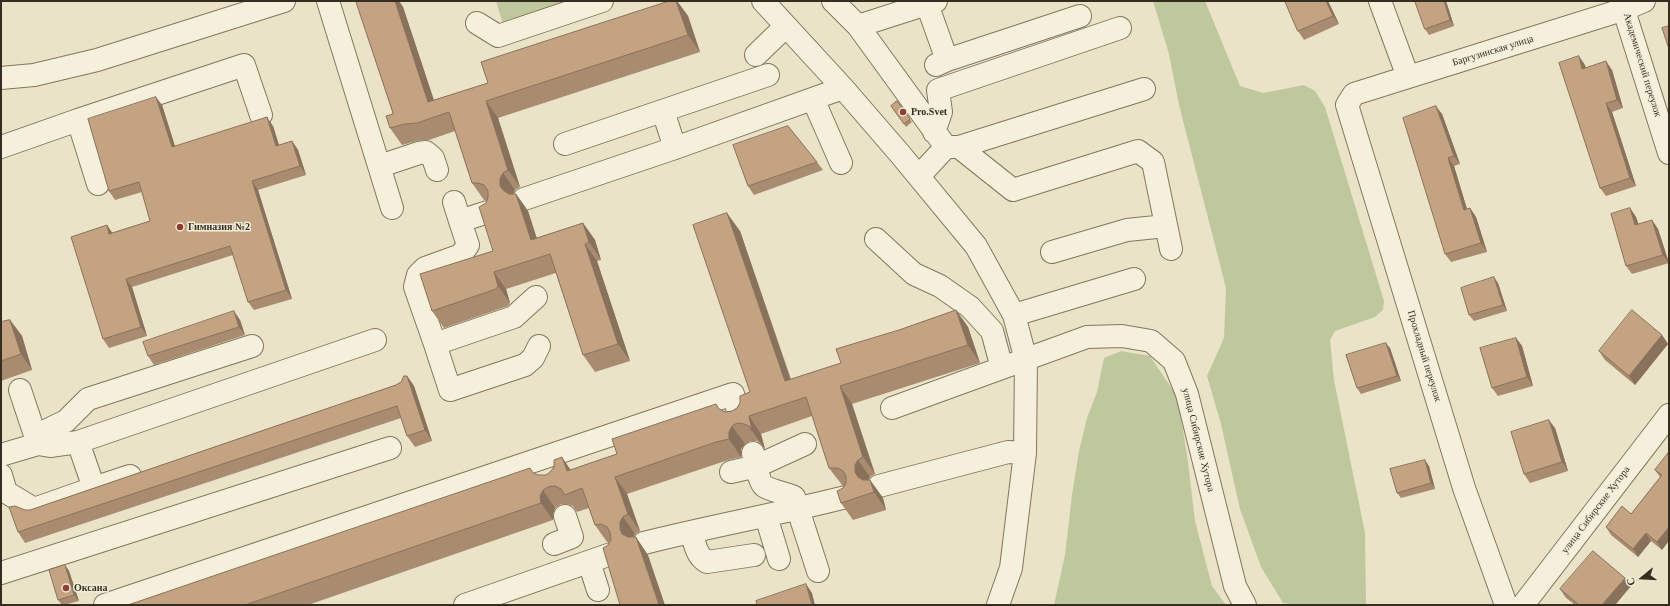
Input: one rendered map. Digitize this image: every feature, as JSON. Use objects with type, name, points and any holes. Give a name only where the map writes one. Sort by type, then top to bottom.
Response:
[{"type":"street","points":[[1,78],[34,75],[97,60],[284,1]]},
{"type":"street","points":[[328,1],[392,208]]},
{"type":"street","points":[[477,23],[498,36],[602,1]]},
{"type":"street","points":[[763,1],[843,88],[919,176],[976,246],[1014,315],[1026,360],[1025,453],[1011,568],[998,605]]},
{"type":"street","points":[[833,1],[854,23],[906,94],[946,142],[1013,190],[1138,151],[1153,162],[1171,249]]},
{"type":"street","points":[[854,23],[906,1]]},
{"type":"street","points":[[1380,1],[1408,77]]},
{"type":"street","points":[[854,23],[932,3],[942,62],[1080,16]]},
{"type":"street","name":"Баргузинская улица","points":[[1347,106],[1354,94],[1630,4]]},
{"type":"street","name":"Академический переулок","points":[[1630,4],[1669,152]]},
{"type":"street","points":[[756,55],[786,26]]},
{"type":"street","points":[[946,142],[940,112],[938,90],[1120,28]]},
{"type":"street","points":[[906,94],[1065,39]]},
{"type":"street","points":[[1,147],[244,65],[261,115]]},
{"type":"street","points":[[565,144],[768,75]]},
{"type":"street","points":[[524,199],[675,148],[843,88]]},
{"type":"street","points":[[919,176],[946,142],[1144,89]]},
{"type":"street","points":[[813,98],[842,163]]},
{"type":"street","name":"Прохладный переулок","points":[[1347,106],[1464,488],[1506,605]]},
{"type":"street","points":[[663,111],[675,148]]},
{"type":"street","points":[[78,120],[98,184]]},
{"type":"street","points":[[380,166],[426,152],[433,158],[437,170]]},
{"type":"street","points":[[488,212],[457,211],[468,245],[461,255],[425,268],[418,275],[416,281],[415,287],[450,390],[525,365],[533,358],[539,346]]},
{"type":"street","points":[[1052,252],[1127,230],[1166,226]]},
{"type":"street","points":[[876,239],[914,274],[940,286],[970,307],[992,331],[1002,368]]},
{"type":"street","points":[[1014,315],[1134,279]]},
{"type":"street","points":[[435,344],[514,317],[536,297]]},
{"type":"street","name":"улица Сибирские Хутора","points":[[892,408],[1086,337],[1122,336],[1151,341],[1174,361],[1187,394],[1236,586],[1245,605]]},
{"type":"street","points":[[20,390],[36,440],[50,446],[78,442],[375,340]]},
{"type":"street","points":[[1,455],[36,440],[66,421],[88,399],[252,346]]},
{"type":"street","points":[[105,605],[137,600],[550,466],[733,394],[740,417]]},
{"type":"street","name":"улица Сибирские Хутора","points":[[1523,605],[1669,415]]},
{"type":"street","points":[[78,442],[94,488]]},
{"type":"street","points":[[731,472],[755,459],[805,444]]},
{"type":"street","points":[[1,573],[390,448]]},
{"type":"street","points":[[879,486],[1008,452],[1025,453]]},
{"type":"street","points":[[755,459],[761,482],[765,487],[794,497],[818,571]]},
{"type":"street","points":[[1,475],[6,492],[34,509],[147,470]]},
{"type":"street","points":[[644,543],[846,497]]},
{"type":"street","points":[[554,544],[572,537],[566,516]]},
{"type":"street","points":[[766,516],[779,559]]},
{"type":"street","points":[[691,532],[701,558],[707,562],[754,555]]},
{"type":"street","points":[[466,605],[612,554]]},
{"type":"street","points":[[589,562],[598,590]]},
{"type":"green space","points":[[496,1],[574,1],[503,24]]},
{"type":"green space","points":[[1153,1],[1205,1],[1240,86],[1263,93],[1304,85],[1315,91],[1325,107],[1384,301],[1383,310],[1375,317],[1335,331],[1330,340],[1334,380],[1365,533],[1366,605],[1296,605],[1283,603],[1261,567],[1240,509],[1221,424],[1207,376],[1224,338],[1226,288],[1179,105],[1169,54]]},
{"type":"green space","points":[[1121,351],[1150,356],[1178,398],[1195,521],[1212,586],[1226,605],[1054,605],[1065,555],[1079,451],[1087,418],[1097,392],[1104,358]]},
{"type":"building","points":[[356,1],[395,1],[428,102],[488,83],[481,62],[669,1],[676,1],[688,35],[486,101],[508,170],[503,173],[500,179],[500,186],[509,194],[516,194],[531,240],[583,223],[589,242],[585,244],[618,344],[583,355],[550,254],[494,272],[498,286],[496,289],[432,311],[420,274],[493,251],[479,207],[486,203],[488,191],[484,185],[472,183],[449,112],[417,123],[405,124],[390,128],[386,116],[393,114]]},
{"type":"building","points":[[1285,1],[1326,1],[1333,16],[1298,31]]},
{"type":"building","points":[[1415,1],[1444,1],[1450,20],[1425,29]]},
{"type":"building","points":[[1669,26],[1669,49],[1662,28]]},
{"type":"building","points":[[1579,56],[1582,69],[1606,61],[1617,100],[1606,103],[1630,178],[1600,188],[1559,63]]},
{"type":"building","name":"Гимназия №2","points":[[156,97],[172,147],[267,117],[276,146],[292,141],[300,166],[252,181],[286,290],[248,302],[230,246],[126,279],[141,327],[103,339],[71,237],[107,225],[109,234],[150,221],[139,182],[109,191],[88,119]]},
{"type":"building","points":[[897,101],[910,119],[904,124],[891,106]]},
{"type":"building","points":[[1436,106],[1454,156],[1448,158],[1464,210],[1470,208],[1481,243],[1445,254],[1403,118]]},
{"type":"building","points":[[788,126],[817,162],[748,186],[733,145]]},
{"type":"building","points":[[1630,208],[1635,225],[1652,220],[1663,255],[1626,266],[1611,214]]},
{"type":"building","points":[[727,213],[785,381],[841,363],[836,349],[899,330],[956,310],[968,345],[840,386],[863,457],[858,460],[855,465],[855,472],[858,477],[863,480],[870,480],[874,492],[841,503],[837,491],[843,488],[846,483],[846,476],[843,471],[838,468],[829,468],[806,397],[749,416],[752,431],[749,426],[737,423],[732,426],[729,432],[729,439],[716,442],[615,477],[628,514],[623,517],[620,522],[620,529],[622,534],[628,537],[636,537],[659,605],[620,605],[603,548],[608,545],[611,539],[610,532],[607,527],[601,524],[595,525],[582,488],[565,495],[561,489],[555,486],[548,487],[543,490],[540,496],[541,503],[245,605],[128,605],[530,468],[533,473],[538,475],[546,475],[554,467],[554,460],[562,457],[567,471],[617,454],[612,439],[716,404],[719,409],[725,412],[732,411],[737,408],[740,403],[740,396],[750,392],[693,225]]},
{"type":"building","points":[[1494,277],[1503,305],[1469,315],[1461,288]]},
{"type":"building","points":[[1632,310],[1662,335],[1629,376],[1599,351]]},
{"type":"building","points":[[234,311],[239,327],[148,356],[143,342]]},
{"type":"building","points":[[10,320],[21,354],[1,361],[1,322]]},
{"type":"building","points":[[1516,338],[1527,377],[1492,388],[1480,348]]},
{"type":"building","points":[[1386,343],[1397,376],[1357,388],[1346,355]]},
{"type":"building","points":[[404,376],[407,376],[425,430],[407,436],[397,406],[18,532],[9,507],[15,506],[25,510],[30,510],[396,385],[401,382]]},
{"type":"building","points":[[1549,420],[1562,462],[1524,474],[1511,432]]},
{"type":"building","points":[[1669,452],[1669,527],[1657,542],[1646,533],[1633,549],[1606,527],[1622,506],[1631,514],[1662,475],[1655,470]]},
{"type":"building","points":[[1425,460],[1431,483],[1397,493],[1390,469]]},
{"type":"building","points":[[1593,551],[1625,578],[1602,605],[1579,605],[1560,589]]},
{"type":"building","name":"Оксана","points":[[65,565],[74,595],[58,600],[49,570]]},
{"type":"building","points":[[806,584],[812,605],[757,605],[756,601]]},
{"type":"place","name":"Pro.Svet","points":[[903,112]]},
{"type":"place","name":"Гимназия №2","points":[[180,227]]},
{"type":"place","name":"Оксана","points":[[66,588]]}]
